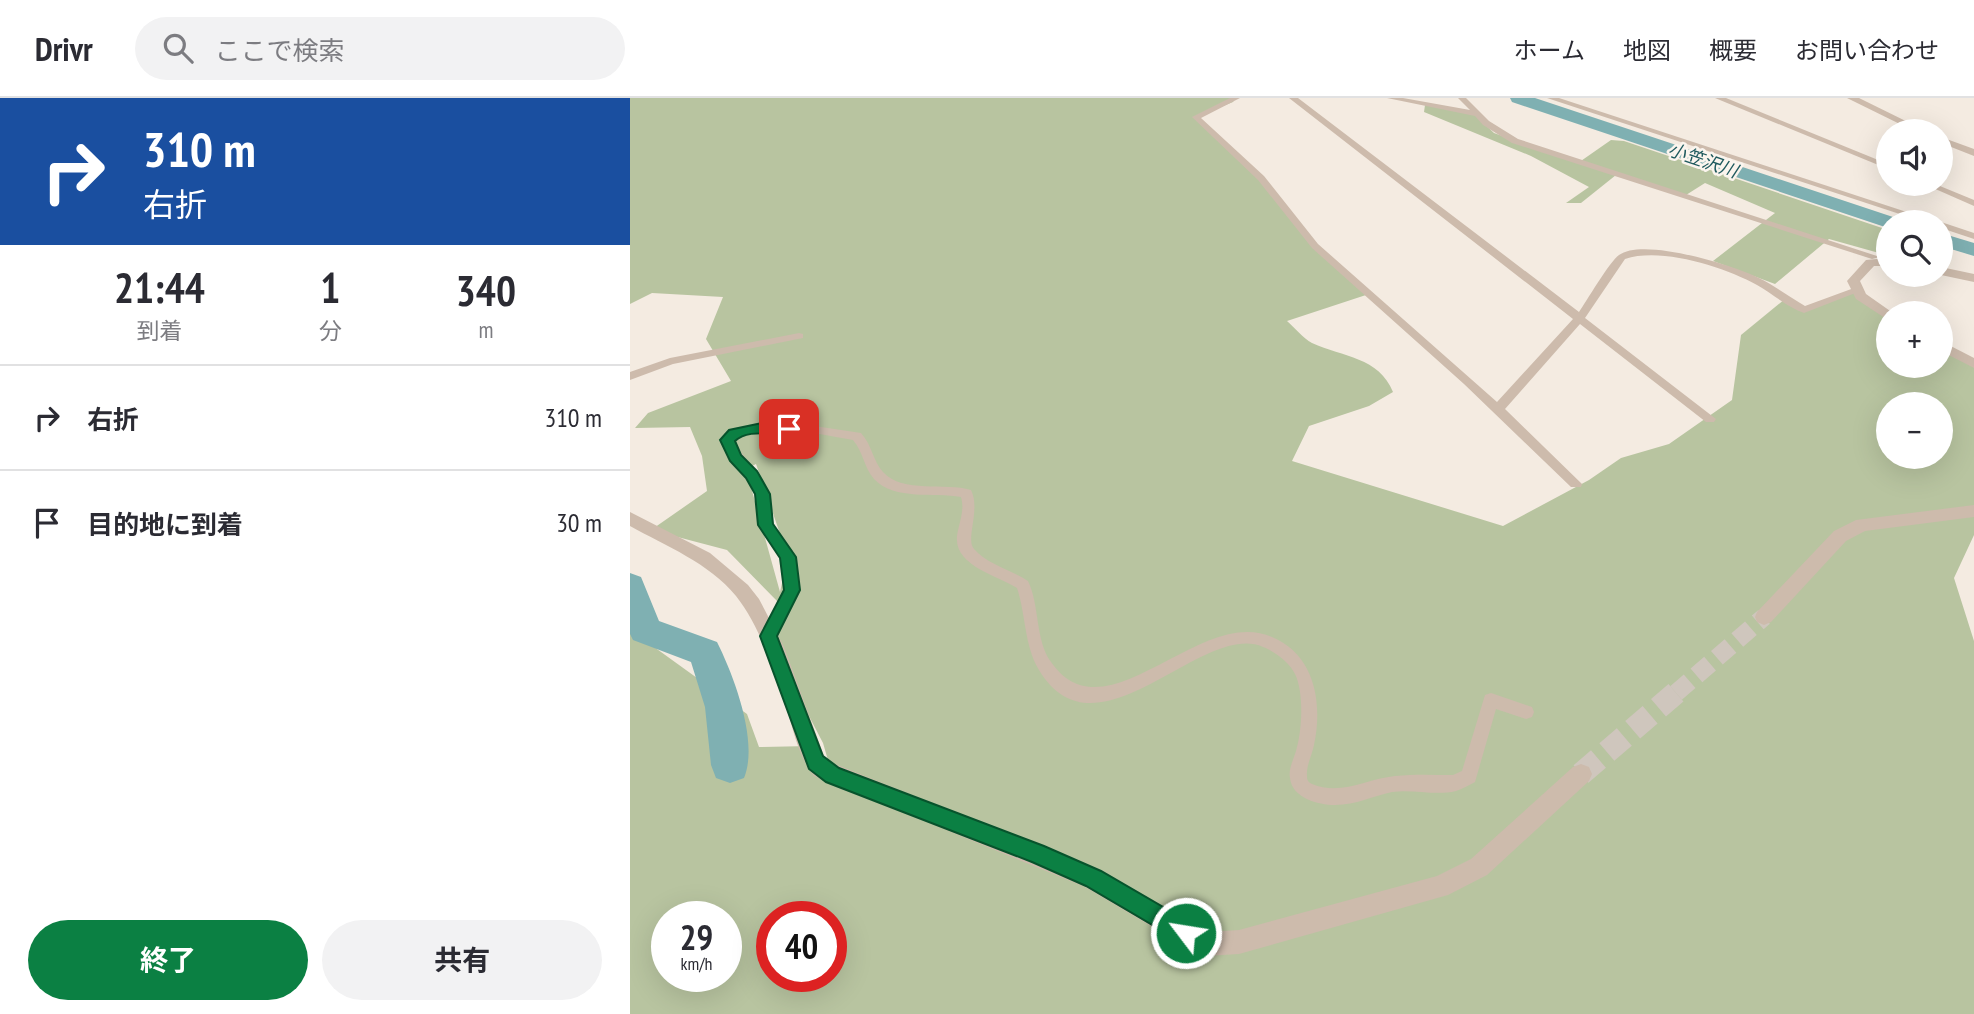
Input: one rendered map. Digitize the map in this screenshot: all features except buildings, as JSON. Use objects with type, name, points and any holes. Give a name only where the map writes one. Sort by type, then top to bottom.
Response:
[{"type":"street","points":[[1236,98],[1196,117],[1261,178],[1315,246],[1498,409],[1576,484]]},
{"type":"street","points":[[1293,98],[1710,419]]},
{"type":"street","points":[[1391,98],[1477,114]]},
{"type":"street","points":[[1462,98],[1496,131],[1515,141],[1875,257]]},
{"type":"street","points":[[1551,98],[1895,210]]},
{"type":"street","points":[[1719,98],[1876,162]]},
{"type":"street","points":[[1852,98],[1896,119]]},
{"type":"street","points":[[1953,145],[1974,153]]},
{"type":"street","points":[[1953,194],[1974,203]]},
{"type":"street","points":[[1953,229],[1974,236]]},
{"type":"street","points":[[1498,409],[1580,318],[1622,257],[1632,251],[1679,257],[1735,272],[1804,310],[1858,290]]},
{"type":"street","points":[[1876,263],[1870,263],[1853,281],[1861,296],[1876,307]]},
{"type":"street","points":[[1953,274],[1974,278]]},
{"type":"street","points":[[630,376],[670,361],[799,336]]},
{"type":"street","points":[[1953,352],[1974,364]]},
{"type":"street","points":[[768,636],[792,590],[788,557],[765,525],[763,494],[752,474],[735,458],[727,440],[734,434],[762,427],[857,436],[863,442],[872,467],[883,480],[914,489],[950,488],[966,493],[970,504],[969,522],[963,536],[965,547],[983,563],[1023,585],[1044,666],[1054,679],[1072,692],[1093,696],[1119,692],[1204,649],[1234,639],[1255,637],[1269,642],[1303,671],[1310,709],[1306,746],[1298,774],[1305,790],[1332,797],[1350,796],[1405,782],[1454,783],[1469,776],[1473,769],[1491,700],[1526,712]]},
{"type":"street","points":[[1764,617],[1840,536],[1862,524],[1974,511]]},
{"type":"street","points":[[630,517],[715,566],[743,591],[768,636],[816,762],[822,769],[1093,878],[1205,944],[1239,942],[1440,887],[1479,867],[1581,774]]},
{"type":"green space","points":[[630,98],[1235,98],[1233,102],[1196,117],[1261,178],[1315,246],[1369,294],[1287,321],[1312,343],[1369,365],[1387,380],[1393,392],[1369,406],[1309,426],[1292,461],[1503,526],[1589,480],[1621,458],[1669,444],[1732,400],[1741,335],[1785,299],[1804,310],[1854,292],[1876,309],[1876,378],[1953,378],[1953,352],[1974,363],[1974,535],[1954,578],[1974,641],[1974,1014],[630,1014],[630,574],[643,639],[747,714],[759,747],[810,746],[832,774],[823,743],[770,641],[778,602],[727,550],[651,530],[707,491],[702,456],[690,427],[635,428],[648,413],[731,381],[706,339],[723,297],[652,293],[630,304]],"holes":[[[756,464],[788,557],[780,592],[746,469]]]},
{"type":"green space","points":[[1425,105],[1473,113],[1494,133],[1578,163],[1611,140],[1624,141],[1876,226],[1876,252],[1829,239],[1775,284],[1713,261],[1775,213],[1705,183],[1686,195],[1616,175],[1581,203],[1566,203],[1589,187],[1531,156],[1424,112]]},
{"type":"waterway","name":"小笠沢川","points":[[1518,98],[1876,218]]},
{"type":"waterway","name":"小笠沢川","points":[[1953,243],[1974,250]]},
{"type":"waterway","points":[[630,586],[645,630],[705,652],[723,707],[730,765]]},
{"type":"tunnel","points":[[1676,693],[1764,617]]},
{"type":"tunnel","points":[[1581,774],[1678,691]]},
{"type":"route","points":[[789,429],[762,427],[734,434],[727,440],[735,458],[752,474],[763,494],[765,525],[788,557],[792,590],[768,636],[816,762],[833,775],[1037,853],[1093,878],[1186,933]]}]
